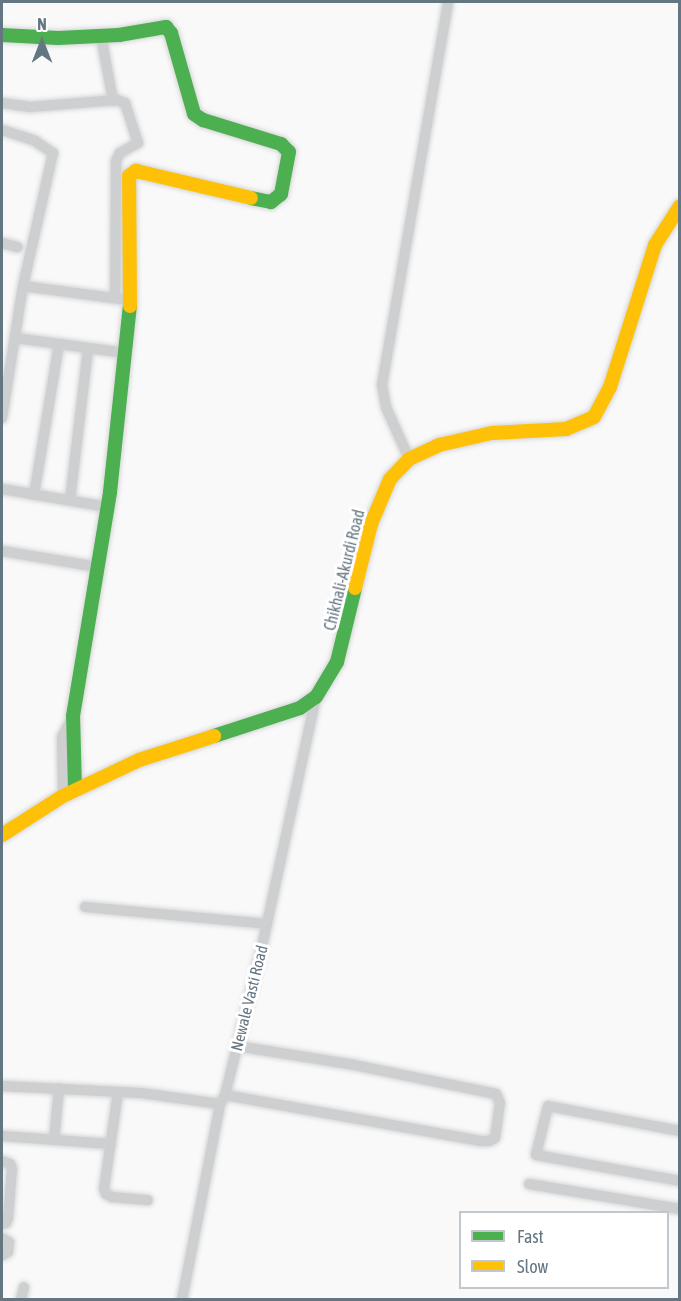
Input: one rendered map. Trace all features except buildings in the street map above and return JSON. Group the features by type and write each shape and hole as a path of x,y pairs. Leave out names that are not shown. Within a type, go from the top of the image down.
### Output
{"street":[{"path":"409,459 386,407 382,385 448,2"},
{"path":"2,35 58,38 100,36 166,27 171,33 194,114 203,120 281,144 289,152 281,194 271,202 136,171 129,176 130,300 126,353 107,507 73,716 69,793"},
{"path":"100,36 113,101"},
{"path":"2,103 29,107 122,100 125,103 138,143 120,153 116,161 115,298"},
{"path":"2,130 35,141 53,153 23,286 2,418"},
{"name":"Chikhali-Akurdi Road","path":"316,697 327,682 344,640 379,501 390,479 419,452 462,438 566,429 594,417 610,387 655,245 680,206"},
{"path":"2,243 17,247"},
{"path":"23,286 130,300"},
{"path":"15,338 126,353"},
{"path":"34,495 58,344"},
{"path":"70,501 88,348"},
{"path":"2,489 107,507"},
{"path":"2,551 98,567"},
{"path":"2,835 69,793 139,760 300,708 316,697"},
{"name":"Newale Vasti Road","path":"182,1299 223,1100 267,924 316,697"},
{"path":"85,907 267,924"},
{"path":"2,1086 223,1100 481,1141 489,1142 495,1138 500,1103 496,1094 355,1065 237,1046"},
{"path":"54,1140 59,1088"},
{"path":"118,1092 106,1194 148,1200"},
{"path":"680,1131 548,1106 536,1155 680,1181"},
{"path":"2,1136 111,1144"},
{"path":"2,1161 10,1164 12,1169 8,1218 6,1223 2,1224"},
{"path":"529,1184 680,1209"},
{"path":"2,1238 9,1242 8,1252 2,1255"},
{"path":"21,1299 24,1287"}],"traffic: fast":[{"path":"2,35 58,38 119,35 166,27 171,33 194,114 203,120 281,144 289,152 281,194 271,202 251,198"},
{"path":"75,790 73,716 110,492 130,306"},
{"path":"214,736 300,708 316,697 337,662 355,588"}],"traffic: slow":[{"path":"130,306 129,176 136,171 251,198"},
{"path":"355,588 371,524 390,479 409,459 439,445 492,433 566,429 594,417 610,387 655,245 680,206"},
{"path":"2,835 63,796 139,760 214,736"}]}
